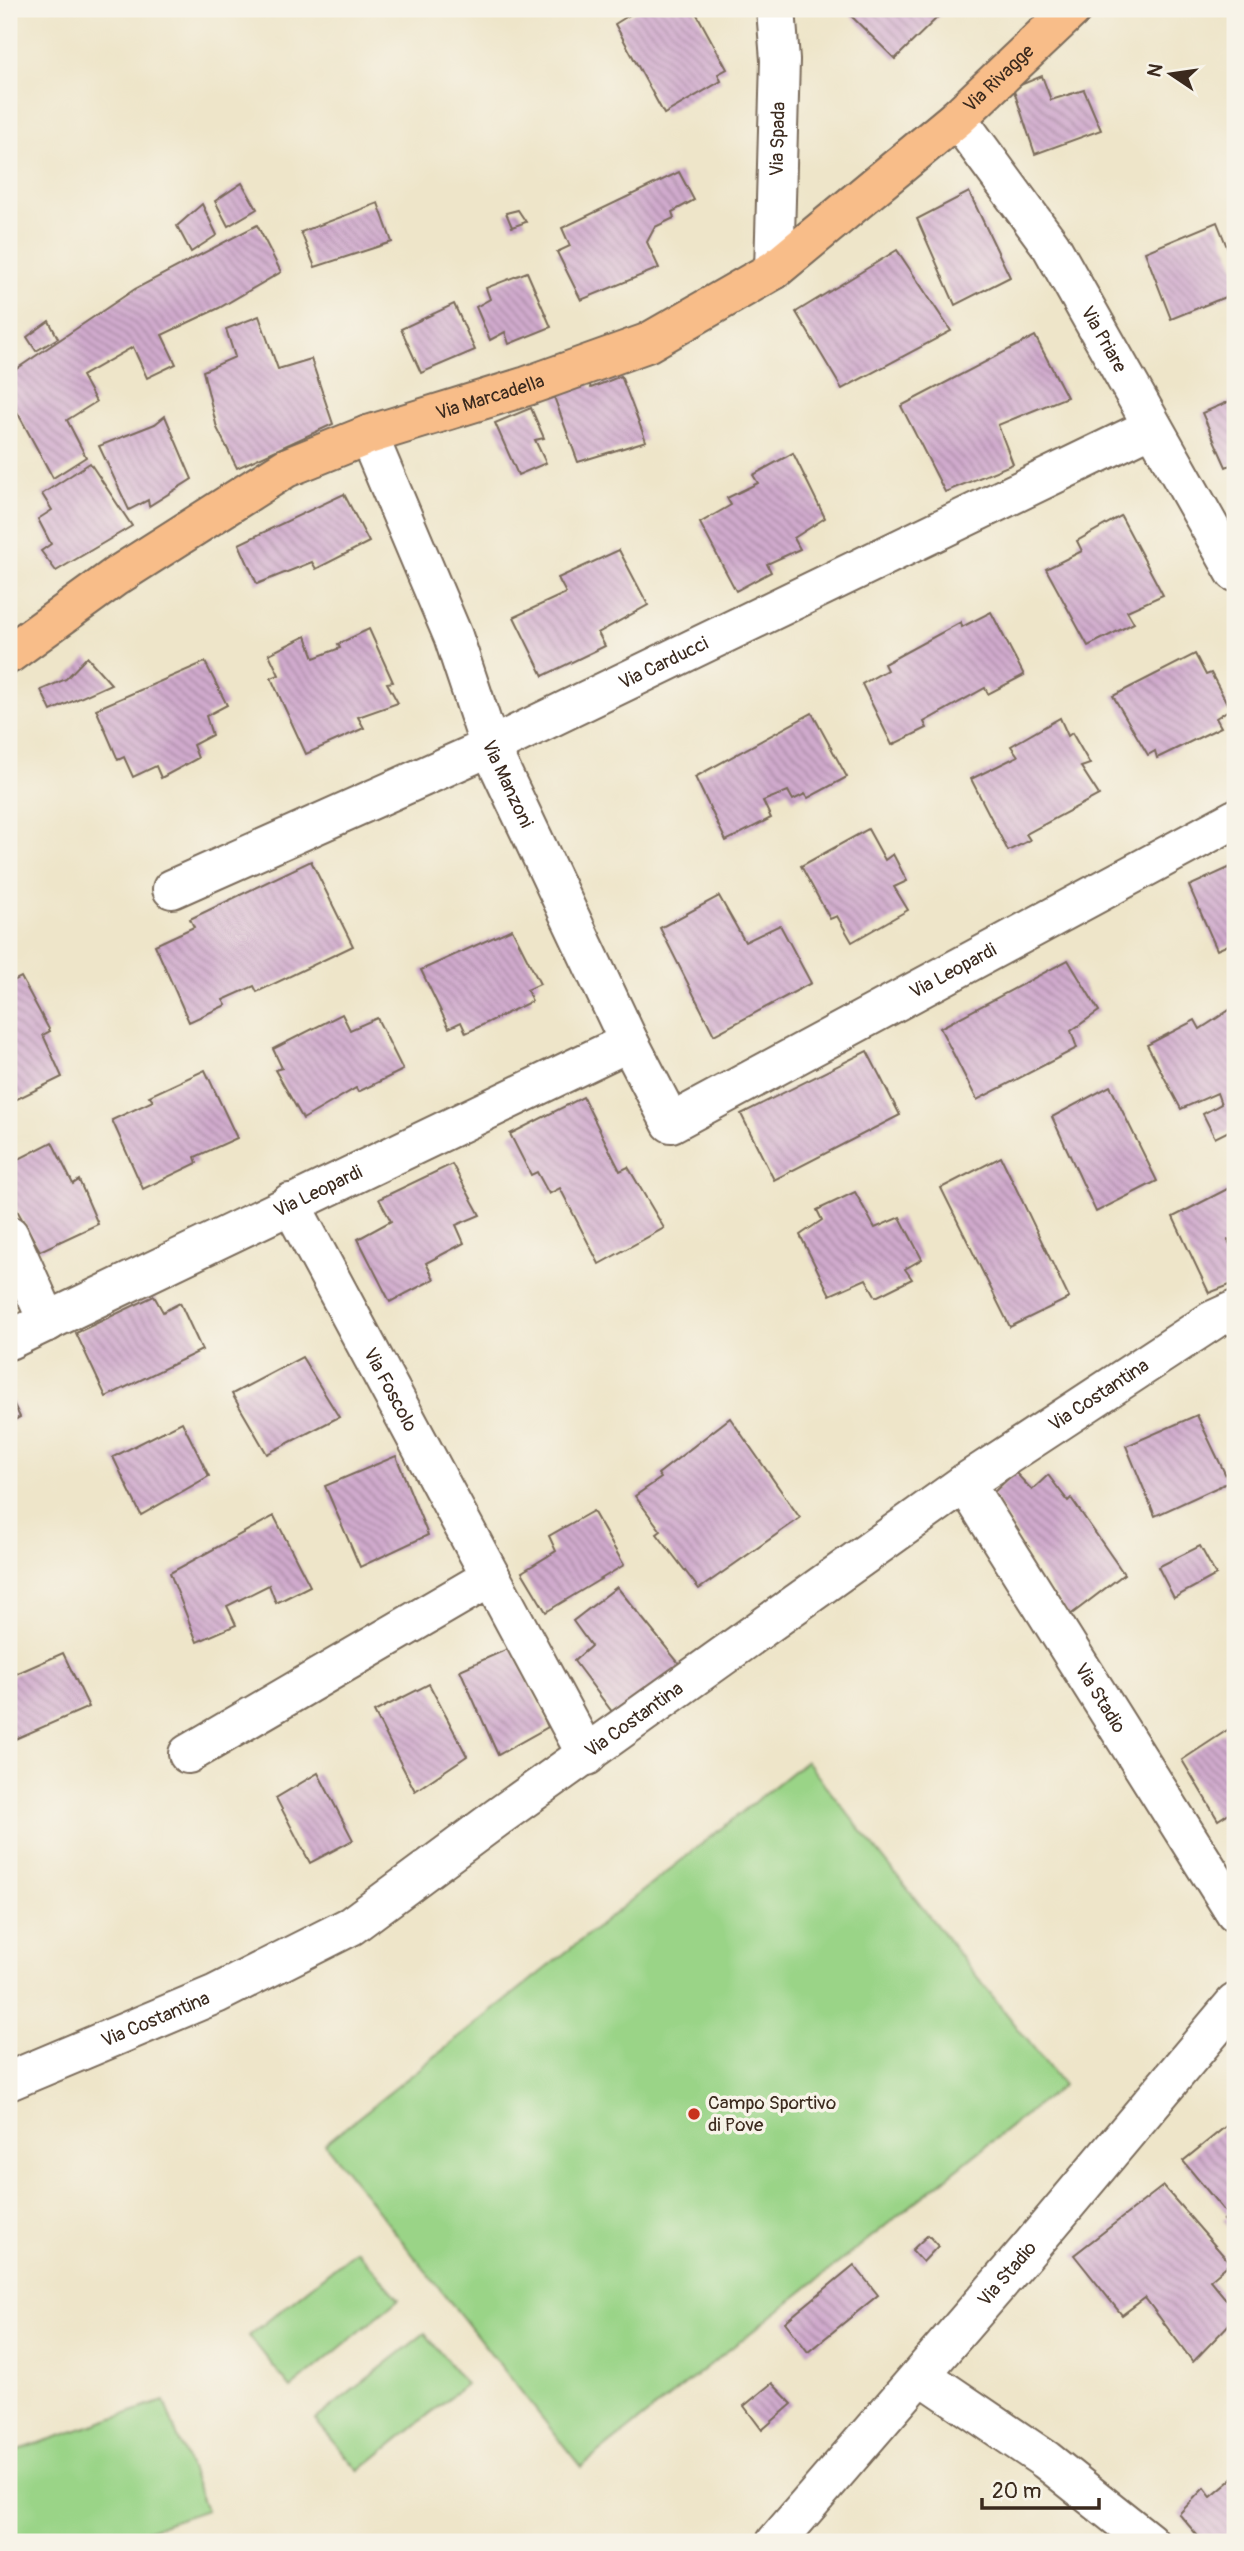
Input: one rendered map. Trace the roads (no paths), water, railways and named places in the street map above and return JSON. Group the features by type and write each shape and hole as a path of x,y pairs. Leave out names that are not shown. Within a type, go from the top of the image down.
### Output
{"main road":[{"name":"Via Rivagge","path":"957,118 1072,9"},
{"name":"Via Marcadella","path":"9,654 115,577 286,468 368,435 527,386 647,343 774,270 957,118"}],"street":[{"name":"Via Spada","path":"774,270 780,60 776,9"},
{"name":"Via Priare","path":"957,118 1051,246 1152,427 1224,523 1235,572"},
{"name":"Via Carducci","path":"172,889 490,747 1152,427"},
{"name":"Via Manzoni","path":"368,435 453,636 490,747 629,1042 671,1123"},
{"name":"Via Leopardi","path":"671,1123 1235,819"},
{"name":"Via Leopardi","path":"9,1340 629,1042"},
{"name":"Via Foscolo","path":"290,1203 587,1756"},
{"path":"9,1235 48,1322"},
{"name":"Via Costantina","path":"9,2081 216,1994 351,1926 498,1817 587,1756 965,1483 1213,1320 1235,1310"},
{"name":"Via Stadio","path":"965,1483 1235,1913"},
{"path":"188,1754 491,1577"},
{"name":"Via Stadio","path":"776,2542 921,2375 1235,2003"},
{"path":"921,2375 1046,2459 1149,2542"}],"place":[{"name":"Campo Sportivo di Pove","path":"694,2114"}]}
